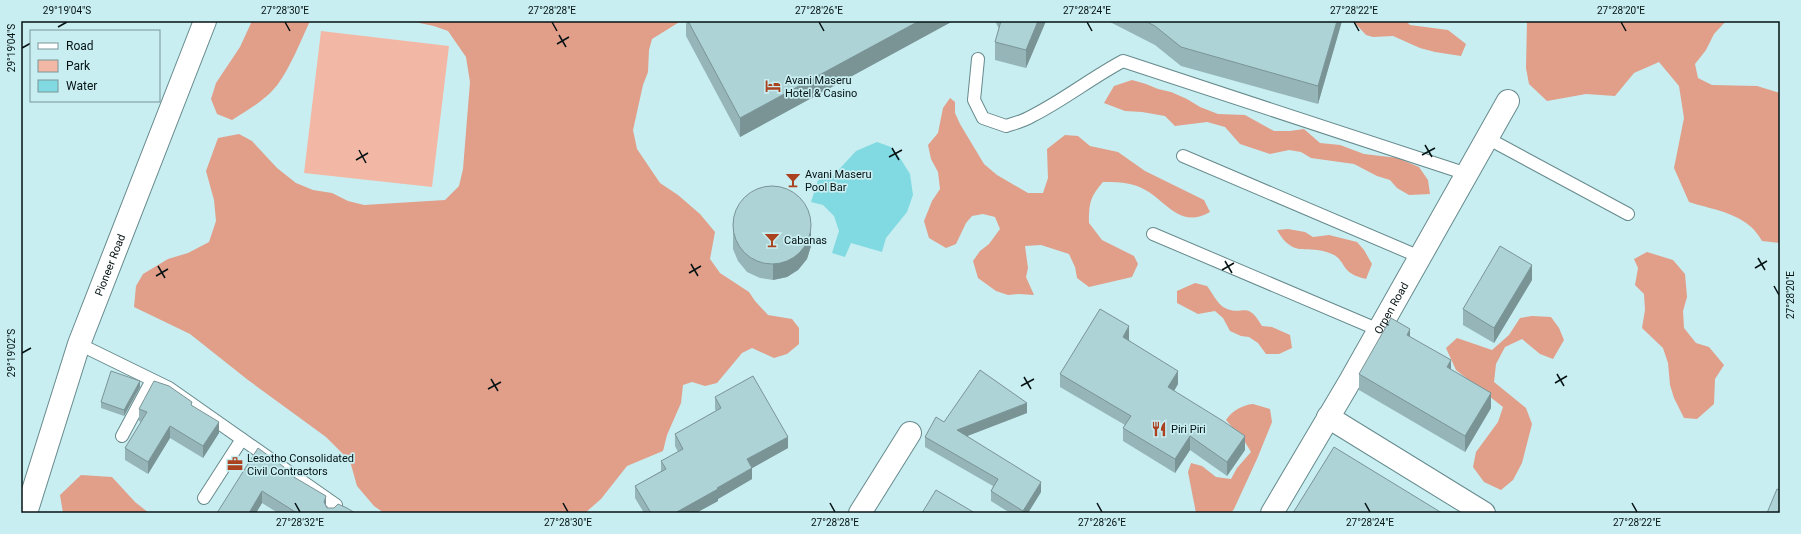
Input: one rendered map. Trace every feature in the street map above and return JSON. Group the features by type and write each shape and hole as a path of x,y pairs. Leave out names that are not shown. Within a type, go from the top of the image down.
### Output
{"street":[{"name":"Pioneer Road","path":"26,513 80,344 205,21"},
{"name":"Orpen Road","path":"1272,513 1379,330 1508,101"},
{"path":"1328,417 1484,513"},
{"path":"860,513 910,433"}],"lane":[{"path":"978,59 974,100 983,118 1006,126 1031,117 1064,98 1099,74 1123,61 1467,174"},
{"path":"1487,138 1628,214"},
{"path":"1183,156 1420,257"},
{"path":"1153,234 1379,330"},
{"path":"80,344 169,388 336,504 331,513"},
{"path":"122,436 152,380"},
{"path":"204,498 242,439"}],"green space":[{"path":"321,31 449,46 432,187 304,173"}],"shaded area":[{"path":"252,21 310,21 292,61 278,84 263,99 232,120 217,114 211,99 216,83 240,47"},
{"path":"410,21 681,21 652,39 649,50 648,72 643,85 633,130 637,149 660,183 678,195 700,214 715,232 710,259 720,273 749,292 768,315 792,319 799,328 799,344 787,354 774,358 752,348 742,353 717,383 705,386 692,382 683,385 681,403 667,435 663,451 627,466 601,499 585,513 384,513 374,506 357,486 350,461 326,437 248,380 190,334 134,307 136,286 143,274 168,259 188,253 209,242 216,221 214,200 206,171 218,138 239,134 252,141 277,168 296,183 313,190 332,193 348,201 364,205 445,200 459,186 463,169 470,82 466,57 448,31 434,26"},
{"path":"1353,21 1406,21 1410,25 1448,30 1466,44 1461,56 1435,52 1420,48 1393,36 1373,37 1366,35"},
{"path":"1527,21 1726,21 1714,34 1706,50 1695,64 1698,78 1712,85 1757,86 1780,93 1780,243 1762,241 1752,228 1736,217 1689,202 1674,168 1684,118 1679,86 1659,62 1634,73 1615,96 1586,94 1547,101 1529,84 1526,68"},
{"path":"1132,80 1171,92 1200,107 1218,114 1245,115 1274,131 1304,129 1320,143 1340,145 1364,154 1398,158 1419,167 1428,180 1430,194 1409,195 1397,188 1390,180 1377,176 1354,164 1311,158 1301,152 1289,150 1270,154 1240,144 1225,127 1207,122 1175,126 1165,116 1125,111 1104,103 1114,86"},
{"path":"950,98 955,102 955,113 960,124 984,164 997,175 1028,193 1043,193 1048,178 1047,149 1065,135 1078,136 1090,146 1118,152 1145,171 1204,200 1210,212 1199,217 1180,215 1156,197 1137,186 1125,183 1103,182 1095,192 1091,201 1089,223 1102,240 1134,256 1138,264 1132,277 1089,287 1077,278 1075,267 1069,254 1041,245 1025,246 1028,268 1026,277 1034,295 1008,295 996,291 978,278 973,261 980,251 989,244 1000,229 995,217 983,214 972,216 966,223 956,244 946,248 929,238 924,221 932,201 940,189 938,172 931,159 928,145 938,133 943,108"},
{"path":"1288,229 1305,232 1313,237 1329,235 1357,242 1364,250 1372,264 1366,279 1358,277 1347,270 1335,255 1323,251 1295,248 1289,245 1277,230"},
{"path":"1647,252 1673,260 1685,274 1687,297 1683,311 1684,328 1696,343 1709,347 1724,365 1715,379 1714,404 1697,419 1684,418 1674,398 1670,385 1668,363 1663,348 1642,328 1645,310 1644,294 1635,285 1638,268 1634,259"},
{"path":"1195,283 1207,286 1217,301 1225,308 1237,311 1248,311 1257,318 1262,326 1272,327 1290,335 1292,348 1279,354 1266,354 1258,343 1249,337 1241,336 1230,331 1223,318 1215,311 1198,314 1177,303 1177,291"},
{"path":"1532,316 1551,317 1559,328 1564,340 1553,359 1540,354 1522,339 1505,347 1496,364 1494,382 1526,408 1532,424 1522,463 1513,480 1501,490 1484,482 1473,467 1476,452 1498,422 1503,407 1456,370 1446,348 1457,338 1492,350 1509,335 1520,318"},
{"path":"1253,404 1270,409 1272,422 1234,509 1231,513 1196,513 1188,472 1191,463 1202,466 1216,477 1231,479 1237,468 1251,452 1245,442 1226,420 1238,409"},
{"path":"81,475 112,477 135,502 149,513 63,513 60,495"}],"water":[{"path":"877,142 891,147 910,174 913,195 907,212 886,238 882,252 851,243 845,257 832,253 839,231 834,216 823,205 811,202 818,180 833,176 856,151"}],"building":[{"name":"Avani Maseru Hotel & Casino","path":"688,21 919,21 740,118"},
{"path":"1001,21 1038,21 1026,50 995,42"},
{"path":"1145,21 1337,21 1318,86 1181,47 1155,26"},
{"name":"Cabanas","path":"772,186 787,189 800,197 808,210 811,225 808,240 800,253 787,261 772,264 757,261 744,253 736,240 733,225 736,210 744,197 757,189"},
{"path":"1500,246 1532,265 1494,328 1463,309"},
{"path":"1100,309 1129,326 1123,337 1178,371 1168,387 1245,436 1227,462 1190,436 1175,459 1123,428 1131,416 1060,374"},
{"path":"1391,318 1410,329 1407,335 1451,360 1447,367 1491,393 1465,436 1359,374"},
{"path":"980,370 1027,403 957,430 1041,482 1023,511 991,491 998,479 925,437 936,417 944,422"},
{"path":"111,371 140,381 124,410 101,402"},
{"path":"753,376 788,437 747,459 752,468 675,513 651,513 635,486 666,469 661,461 683,449 675,434 721,408 715,397"},
{"path":"154,381 169,386 192,402 191,405 219,422 203,446 170,426 148,462 125,448 147,412 139,409"},
{"path":"1334,447 1442,513 1293,513"},
{"path":"258,448 284,467 282,470 326,496 324,502 327,508 334,508 338,504 355,513 297,513 262,491 249,513 217,513"},
{"path":"1777,489 1780,490 1780,513 1767,513"},
{"path":"936,490 975,513 922,513"}],"place":[{"name":"Avani Maseru Hotel & Casino","path":"773,86"},
{"name":"Avani Maseru Pool Bar","path":"793,180"},
{"name":"Cabanas","path":"772,240"},
{"name":"Piri Piri","path":"1159,429"},
{"name":"Lesotho Consolidated Civil Contractors","path":"235,464"}]}
